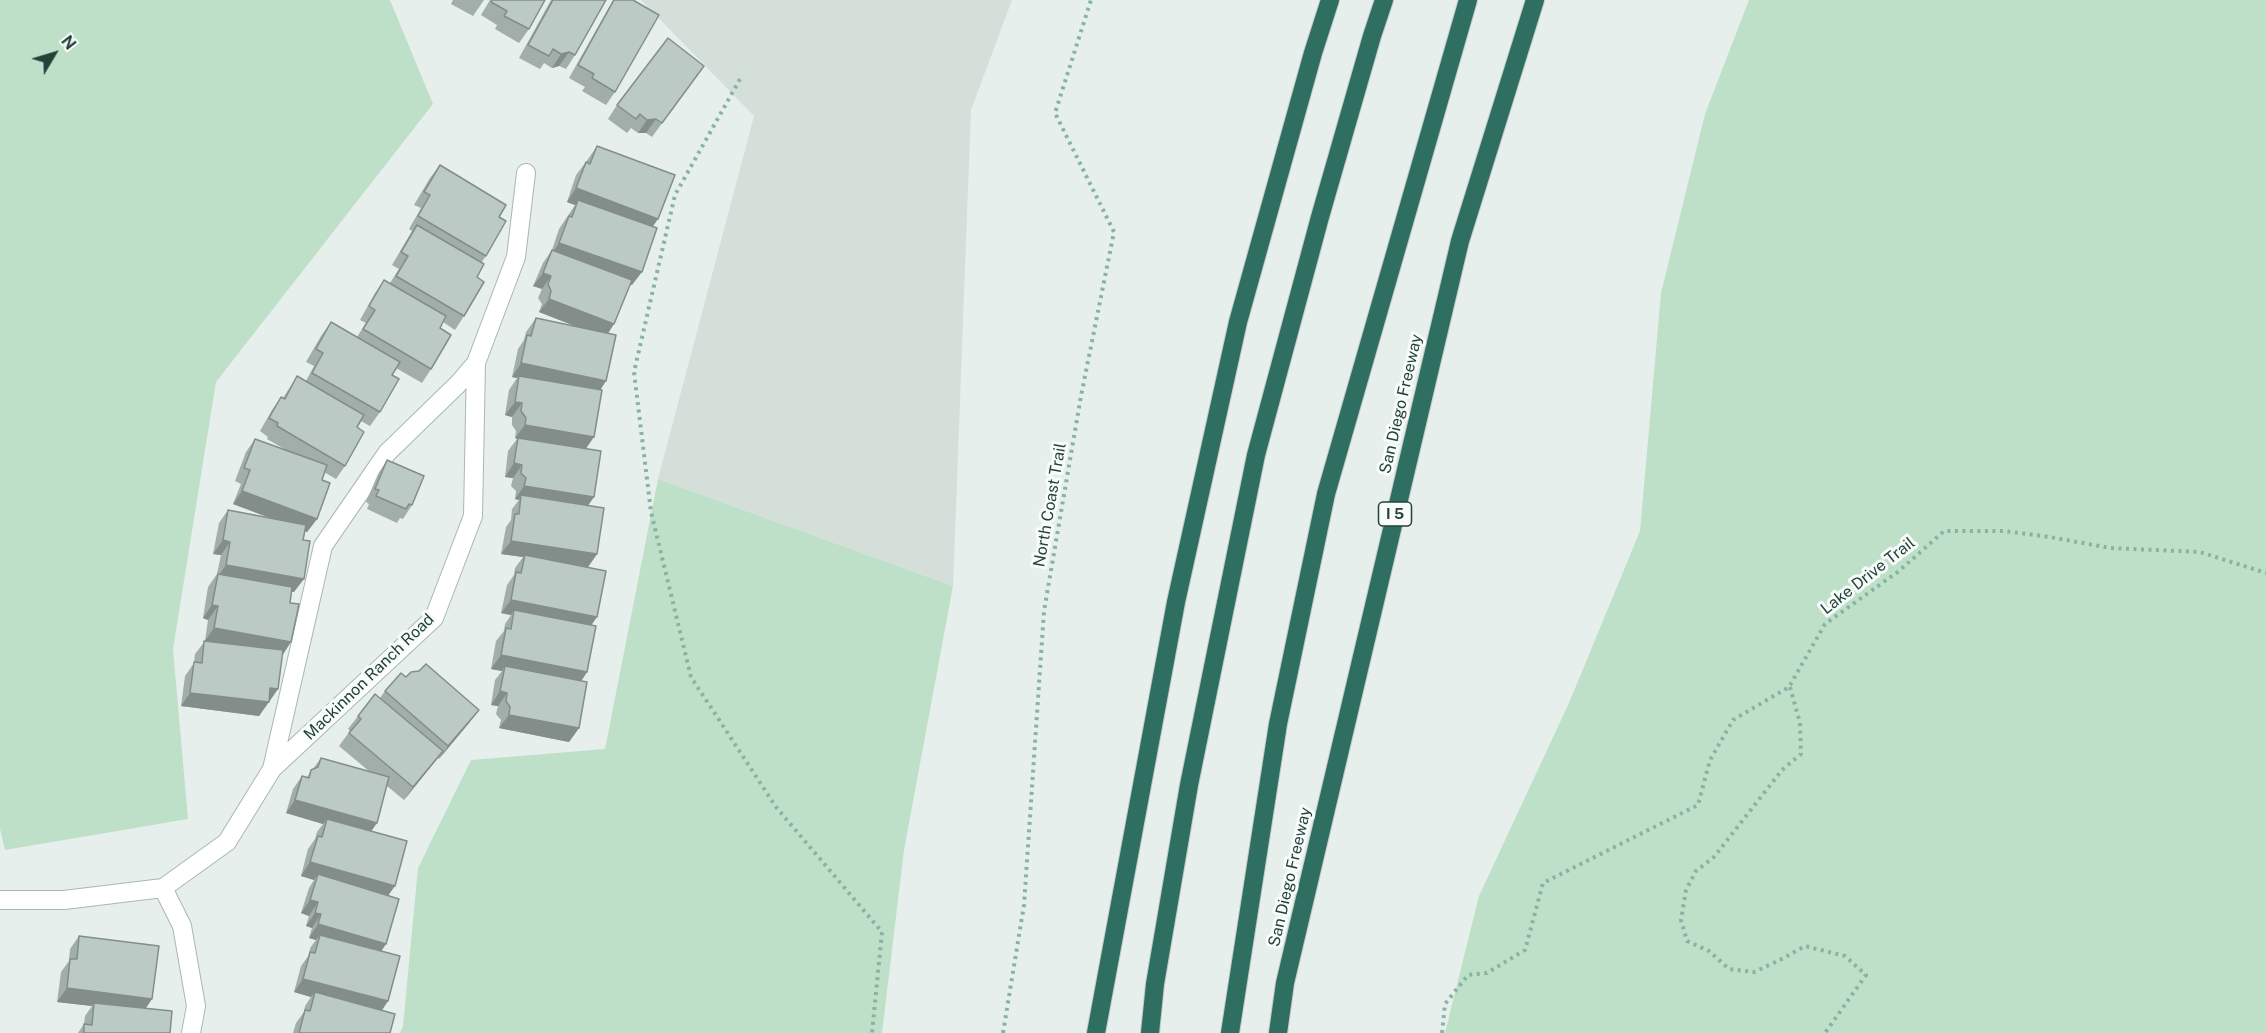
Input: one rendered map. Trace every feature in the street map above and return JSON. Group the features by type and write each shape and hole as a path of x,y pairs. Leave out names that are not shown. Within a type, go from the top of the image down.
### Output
{"highway":[{"path":"1096,1033 1176,602 1238,322 1330,0"},
{"path":"1150,1033 1155,984 1189,785 1256,455 1320,217 1384,0"},
{"path":"1230,1033 1278,724 1326,494 1468,0"},
{"name":"San Diego Freeway","path":"1278,1033 1285,983 1460,241 1535,0"}],"street":[{"name":"Mackinnon Ranch Road","path":"0,900 64,900 163,888 227,842 272,769 434,618 473,516 476,363 516,257 526,173"},
{"name":"Mackinnon Ranch Road","path":"272,769 323,546 387,453 458,384 476,363"},
{"path":"163,888 182,926 196,1006 191,1033"}],"path":[{"name":"North Coast Trail","path":"1003,1033 1024,905 1044,611 1081,396 1113,232 1055,113 1091,0"},
{"path":"740,79 675,195 633,372 651,512 691,677 776,807 882,932 872,1033"},
{"name":"Lake Drive Trail","path":"1790,687 1825,624 1899,571 1944,531 2004,531 2110,548 2200,552 2266,573"},
{"path":"1442,1033 1445,1004 1468,975 1487,973 1525,950 1543,883 1698,805 1710,760 1733,720 1790,687 1800,723 1801,754 1782,770 1713,857 1696,871 1686,890 1681,920 1687,941 1709,951 1730,969 1754,972 1805,946 1845,956 1866,975 1824,1033"}],"shaded area":[{"path":"641,0 1012,0 971,110 953,586 658,479 754,116"}],"green space":[{"path":"0,0 390,0 433,104 216,382 173,649 188,819 5,850 0,829"},
{"path":"1749,0 2266,0 2266,1033 1445,1033 1479,896 1569,703 1640,531 1661,293 1705,114"},
{"path":"658,479 953,586 904,850 882,1033 400,1033 403,1026 418,868 471,760 605,749"}],"building":[{"path":"492,0 545,0 529,29 504,16 507,11 491,2"},
{"path":"553,0 606,0 575,55 569,52 561,54 553,49 549,56 528,45"},
{"path":"614,0 633,0 659,15 615,92 592,78 594,74 578,65"},
{"path":"668,38 704,66 662,123 656,119 647,120 640,114 636,119 617,105"},
{"path":"597,146 675,175 658,219 576,188 586,162 590,164"},
{"path":"440,165 506,205 499,217 506,221 486,256 418,216 430,195 424,192"},
{"path":"578,200 657,228 642,272 559,243"},
{"path":"417,225 484,264 477,277 484,282 464,316 396,276 408,256 401,252"},
{"path":"552,250 632,280 614,324 549,299 551,291 548,284 551,276 543,273"},
{"path":"384,280 446,316 440,328 451,335 431,369 363,329 375,310 369,306"},
{"path":"536,318 616,335 606,381 521,363 527,335 531,336"},
{"path":"331,322 400,362 392,375 399,379 380,412 312,373 323,353 316,349"},
{"path":"297,376 364,415 357,427 364,432 345,466 277,426 278,423 269,418 281,397 285,399"},
{"path":"519,376 602,390 594,437 525,425 526,418 521,411 522,403 515,402"},
{"path":"518,438 601,451 594,497 524,486 526,478 521,473 522,465 514,463"},
{"path":"255,439 327,465 322,480 330,483 317,519 242,491 250,470 244,468"},
{"path":"387,460 424,476 412,505 409,504 406,509 376,496 379,490 375,489"},
{"path":"521,495 604,508 597,554 511,541 515,514 519,514"},
{"path":"228,510 306,525 303,540 310,541 304,579 226,565 230,542 223,540"},
{"path":"525,555 606,571 597,617 511,600 516,572 521,573"},
{"path":"218,574 292,587 290,603 299,604 291,642 214,628 218,606 212,605"},
{"path":"514,610 596,626 587,672 501,655 506,628 511,629"},
{"path":"204,641 283,650 278,689 270,688 269,702 190,693 194,662 202,663"},
{"path":"426,664 479,710 448,746 385,691 401,673 406,677 411,672 419,671"},
{"path":"505,666 587,682 579,728 509,715 507,693 500,691"},
{"path":"375,694 443,751 413,787 349,733 361,719 358,716"},
{"path":"321,758 389,777 377,823 295,800 302,776 309,778 311,770 318,767"},
{"path":"327,819 407,841 395,886 310,862 318,836 322,837"},
{"path":"318,874 399,899 386,944 318,924 321,914 315,913 318,902 310,900"},
{"path":"320,935 400,956 388,1001 303,979 310,952 315,953"},
{"path":"79,936 159,946 152,999 67,988 70,959 77,959"},
{"path":"315,992 395,1014 390,1033 299,1033 305,1010 310,1011"},
{"path":"94,1003 172,1011 170,1033 84,1033 84,1024 92,1025"}]}
